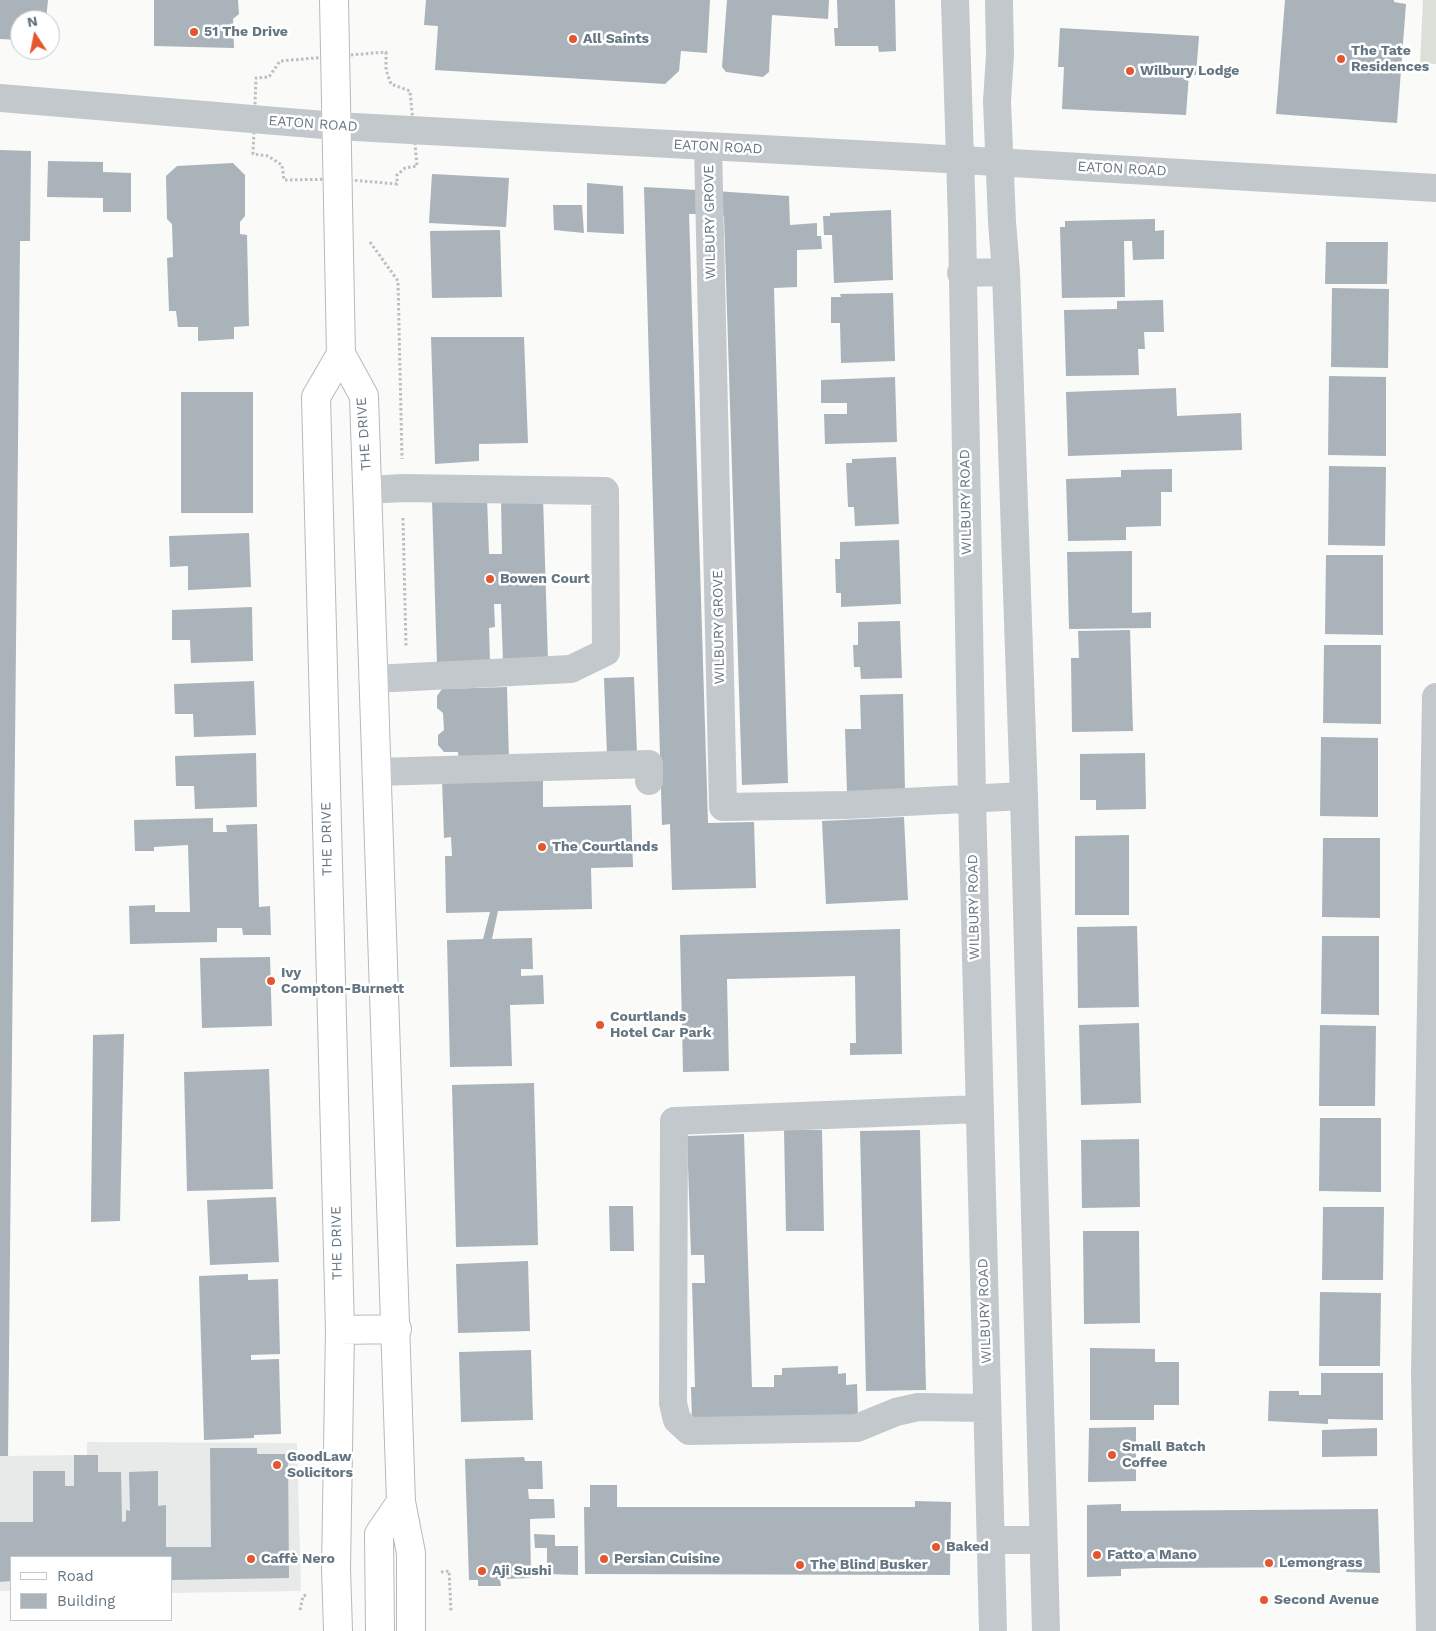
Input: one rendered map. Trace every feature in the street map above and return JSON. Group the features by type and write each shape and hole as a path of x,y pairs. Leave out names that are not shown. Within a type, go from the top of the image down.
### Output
{"main road":[{"name":"THE DRIVE","path":"334,0 341,354 364,396 401,1502 411,1554 411,1631"},
{"name":"THE DRIVE","path":"338,1631 336,1568 340,1330 316,397 341,354"},
{"path":"340,1330 396,1329"},
{"path":"380,1631 379,1534 401,1502"}],"street":[{"name":"WILBURY ROAD","path":"955,0 979,1109 993,1631"},
{"path":"999,0 1000,55 997,101 1006,272 1024,796 1042,1540 1046,1631"},
{"path":"957,54 1000,55"},
{"name":"EATON ROAD","path":"0,98 336,126 1436,188"},
{"name":"WILBURY GROVE","path":"708,146 723,807 1024,796"},
{"path":"961,272 1006,272"},
{"path":"367,490 403,488 605,491 606,652 571,669 373,679"},
{"path":"1430,1631 1425,1375 1436,697"},
{"path":"376,772 649,764 649,781"},
{"path":"979,1109 674,1121 673,1403 677,1420 689,1431 857,1428 896,1412 918,1408 987,1408"},
{"path":"991,1540 1042,1540"}],"path":[{"path":"440,1572 448,1571 451,1611"}],"shaded area":[{"path":"1423,0 1436,0 1436,64 1420,64"},
{"path":"87,1442 297,1443 301,1591 172,1593 172,1556 10,1556 10,1591 0,1591 0,1456 87,1455"}],"building":[{"path":"0,0 48,0 47,10 10,10 10,40 0,39"},
{"name":"51 The Drive","path":"154,0 238,0 239,14 233,19 234,48 154,46"},
{"name":"All Saints","path":"426,0 710,0 707,53 681,51 679,71 665,84 435,70 438,26 424,25"},
{"path":"727,0 829,0 828,19 772,15 769,72 763,77 726,72 722,67"},
{"path":"837,0 895,0 896,51 879,52 878,46 835,46 834,28 838,28"},
{"name":"The Tate Residences","path":"1285,0 1394,0 1394,2 1406,4 1397,123 1276,114"},
{"name":"Wilbury Lodge","path":"1060,28 1199,36 1196,75 1189,74 1186,115 1062,109 1064,67 1058,67"},
{"path":"0,150 31,151 30,241 20,241 8,1456 0,1456"},
{"path":"48,161 103,162 103,172 131,173 131,212 103,212 103,198 47,197"},
{"path":"233,163 245,175 245,216 240,222 240,234 247,235 249,326 234,327 234,339 198,341 198,327 178,327 176,311 169,311 167,258 173,257 172,224 167,219 166,176 177,166"},
{"path":"432,174 509,178 506,227 429,223"},
{"path":"587,183 623,186 624,234 587,232"},
{"path":"644,187 698,190 699,214 689,214 708,823 754,822 756,888 672,890 670,824 662,825"},
{"path":"715,191 789,196 790,225 817,223 817,236 821,236 822,249 797,250 797,287 774,288 788,783 742,785 724,216 716,216"},
{"path":"553,205 582,205 584,233 554,230"},
{"path":"891,210 893,280 834,283 832,235 824,235 823,216 830,216 830,213"},
{"path":"1155,219 1155,231 1164,230 1164,259 1133,260 1132,241 1124,241 1125,297 1062,298 1060,227 1065,227 1065,221"},
{"path":"500,230 502,297 432,298 430,231"},
{"path":"1326,242 1388,242 1387,284 1325,284"},
{"path":"1332,288 1389,289 1388,368 1331,367"},
{"path":"893,293 895,361 841,363 840,323 831,323 831,297 841,297 840,294"},
{"path":"1163,300 1164,332 1144,332 1145,349 1138,349 1139,375 1066,376 1064,310 1117,309 1117,301"},
{"path":"431,337 524,337 528,443 479,444 479,461 435,464"},
{"path":"1329,376 1386,377 1386,456 1328,455"},
{"path":"895,377 897,442 825,444 824,414 847,414 847,403 821,403 821,380"},
{"path":"1176,388 1177,416 1241,413 1242,450 1068,456 1066,392"},
{"path":"181,392 253,392 253,513 181,513"},
{"path":"896,457 899,524 855,526 854,507 848,507 846,463 852,463 852,459"},
{"path":"1329,466 1386,467 1385,546 1328,545"},
{"path":"1172,469 1172,492 1161,492 1161,526 1126,527 1126,540 1068,541 1066,479 1121,477 1121,470"},
{"name":"Bowen Court","path":"543,496 548,661 503,662 501,604 494,604 495,627 489,628 490,663 437,665 432,499 487,497 489,554 502,554 501,498"},
{"path":"249,533 251,587 188,590 188,566 170,567 169,536"},
{"path":"899,540 901,604 841,607 841,593 836,593 835,559 840,559 840,542"},
{"path":"1132,551 1132,613 1151,612 1151,628 1069,629 1067,552"},
{"path":"1326,555 1383,555 1383,635 1325,634"},
{"path":"252,607 253,661 191,663 190,640 172,640 172,610"},
{"path":"900,621 902,678 861,679 860,667 854,667 853,645 858,645 858,622"},
{"path":"1130,630 1133,731 1072,732 1071,658 1079,658 1078,631"},
{"path":"1324,645 1381,645 1381,724 1323,723"},
{"path":"634,677 637,754 607,755 604,678"},
{"path":"254,681 256,735 194,737 193,714 175,714 174,684"},
{"path":"507,687 509,761 459,762 458,752 444,752 438,745 438,735 444,730 443,713 437,708 437,696 442,689"},
{"path":"903,694 905,792 847,793 845,729 861,729 860,695"},
{"path":"1321,737 1378,738 1378,817 1320,816"},
{"path":"256,753 257,807 195,809 194,786 176,786 175,756"},
{"path":"1145,753 1146,809 1096,810 1096,800 1080,800 1080,754"},
{"name":"The Courtlands","path":"543,775 543,807 631,805 633,867 591,868 592,909 498,911 492,939 532,938 533,969 521,969 521,976 543,975 544,1004 510,1005 512,1066 450,1067 447,940 483,939 490,912 446,913 445,856 452,856 451,837 444,838 442,780"},
{"path":"904,817 908,900 826,904 822,821"},
{"path":"213,818 213,832 227,832 226,825 257,824 259,907 270,906 271,935 243,935 242,928 217,928 217,942 130,944 129,906 155,905 155,912 190,912 188,845 154,847 154,851 135,851 134,820"},
{"path":"1129,835 1129,915 1075,915 1075,836"},
{"path":"1323,838 1380,838 1380,918 1322,917"},
{"path":"1137,926 1139,1007 1078,1008 1077,927"},
{"path":"900,929 902,1054 850,1055 850,1043 856,1043 855,976 727,979 729,1071 683,1072 680,935"},
{"path":"1322,936 1379,936 1379,1015 1321,1014"},
{"path":"270,957 272,1026 202,1028 200,958"},
{"path":"1139,1023 1141,1103 1081,1105 1079,1025"},
{"path":"1320,1025 1376,1026 1375,1106 1319,1106"},
{"path":"124,1034 120,1221 91,1222 93,1035"},
{"path":"269,1069 273,1189 187,1191 184,1072"},
{"path":"534,1083 538,1245 456,1247 452,1085"},
{"path":"1320,1118 1381,1118 1381,1192 1319,1191"},
{"path":"784,1130 822,1130 824,1231 786,1231"},
{"path":"920,1130 926,1390 866,1391 860,1131"},
{"path":"744,1134 752,1387 774,1387 774,1375 782,1375 782,1368 838,1366 838,1374 846,1373 846,1385 857,1384 858,1417 692,1422 691,1387 695,1387 692,1283 705,1283 704,1255 691,1255 687,1136"},
{"path":"1139,1139 1140,1207 1082,1208 1081,1140"},
{"path":"276,1197 279,1262 210,1265 207,1200"},
{"path":"609,1206 633,1206 634,1251 610,1251"},
{"path":"1323,1207 1384,1207 1383,1280 1322,1280"},
{"path":"1083,1231 1139,1231 1140,1323 1084,1324"},
{"path":"528,1261 530,1331 458,1333 456,1264"},
{"path":"248,1274 248,1280 278,1279 280,1354 251,1355 251,1360 279,1359 281,1434 254,1435 254,1438 204,1440 199,1276"},
{"path":"1320,1292 1381,1293 1380,1366 1319,1366"},
{"path":"1090,1348 1155,1349 1155,1362 1179,1362 1179,1405 1154,1405 1154,1420 1090,1420"},
{"path":"531,1350 533,1420 461,1422 459,1352"},
{"path":"1321,1373 1383,1373 1383,1420 1328,1419 1328,1424 1268,1421 1269,1391 1299,1391 1299,1395 1321,1395"},
{"name":"Small Batch Coffee","path":"1136,1427 1136,1481 1088,1482 1089,1428"},
{"path":"1377,1428 1377,1456 1322,1457 1322,1430"},
{"path":"210,1448 257,1448 257,1454 288,1454 289,1578 172,1580 172,1556 10,1556 10,1581 0,1582 0,1522 33,1522 33,1471 65,1471 65,1486 74,1486 74,1455 98,1455 98,1472 121,1472 122,1522 126,1521 126,1510 130,1511 129,1472 158,1471 158,1506 166,1505 166,1547 211,1547"},
{"path":"524,1457 525,1461 542,1461 543,1489 528,1489 529,1499 554,1499 555,1518 530,1519 531,1578 500,1579 501,1586 478,1586 478,1580 469,1580 465,1459"},
{"path":"590,1485 617,1485 617,1507 915,1507 915,1501 951,1502 950,1575 585,1574 584,1507 590,1507"},
{"path":"1121,1504 1121,1511 1378,1509 1380,1573 1346,1572 1347,1567 1154,1568 1121,1569 1121,1576 1087,1577 1087,1505"},
{"path":"534,1534 555,1535 555,1546 578,1546 578,1575 547,1574 547,1548 535,1548"}],"place":[{"name":"51 The Drive","path":"194,32"},
{"name":"All Saints","path":"573,39"},
{"name":"The Tate Residences","path":"1341,59"},
{"name":"Wilbury Lodge","path":"1130,71"},
{"name":"Bowen Court","path":"490,579"},
{"name":"The Courtlands","path":"542,847"},
{"name":"Ivy Compton-Burnett","path":"271,981"},
{"name":"Courtlands Hotel Car Park","path":"600,1025"},
{"name":"Small Batch Coffee","path":"1112,1455"},
{"name":"GoodLaw Solicitors","path":"277,1465"},
{"name":"Baked","path":"936,1547"},
{"name":"Fatto a Mano","path":"1097,1555"},
{"name":"Caffè Nero","path":"251,1559"},
{"name":"Persian Cuisine","path":"604,1559"},
{"name":"Lemongrass","path":"1269,1563"},
{"name":"The Blind Busker","path":"800,1565"},
{"name":"Aji Sushi","path":"482,1571"},
{"name":"Second Avenue","path":"1264,1600"}]}
